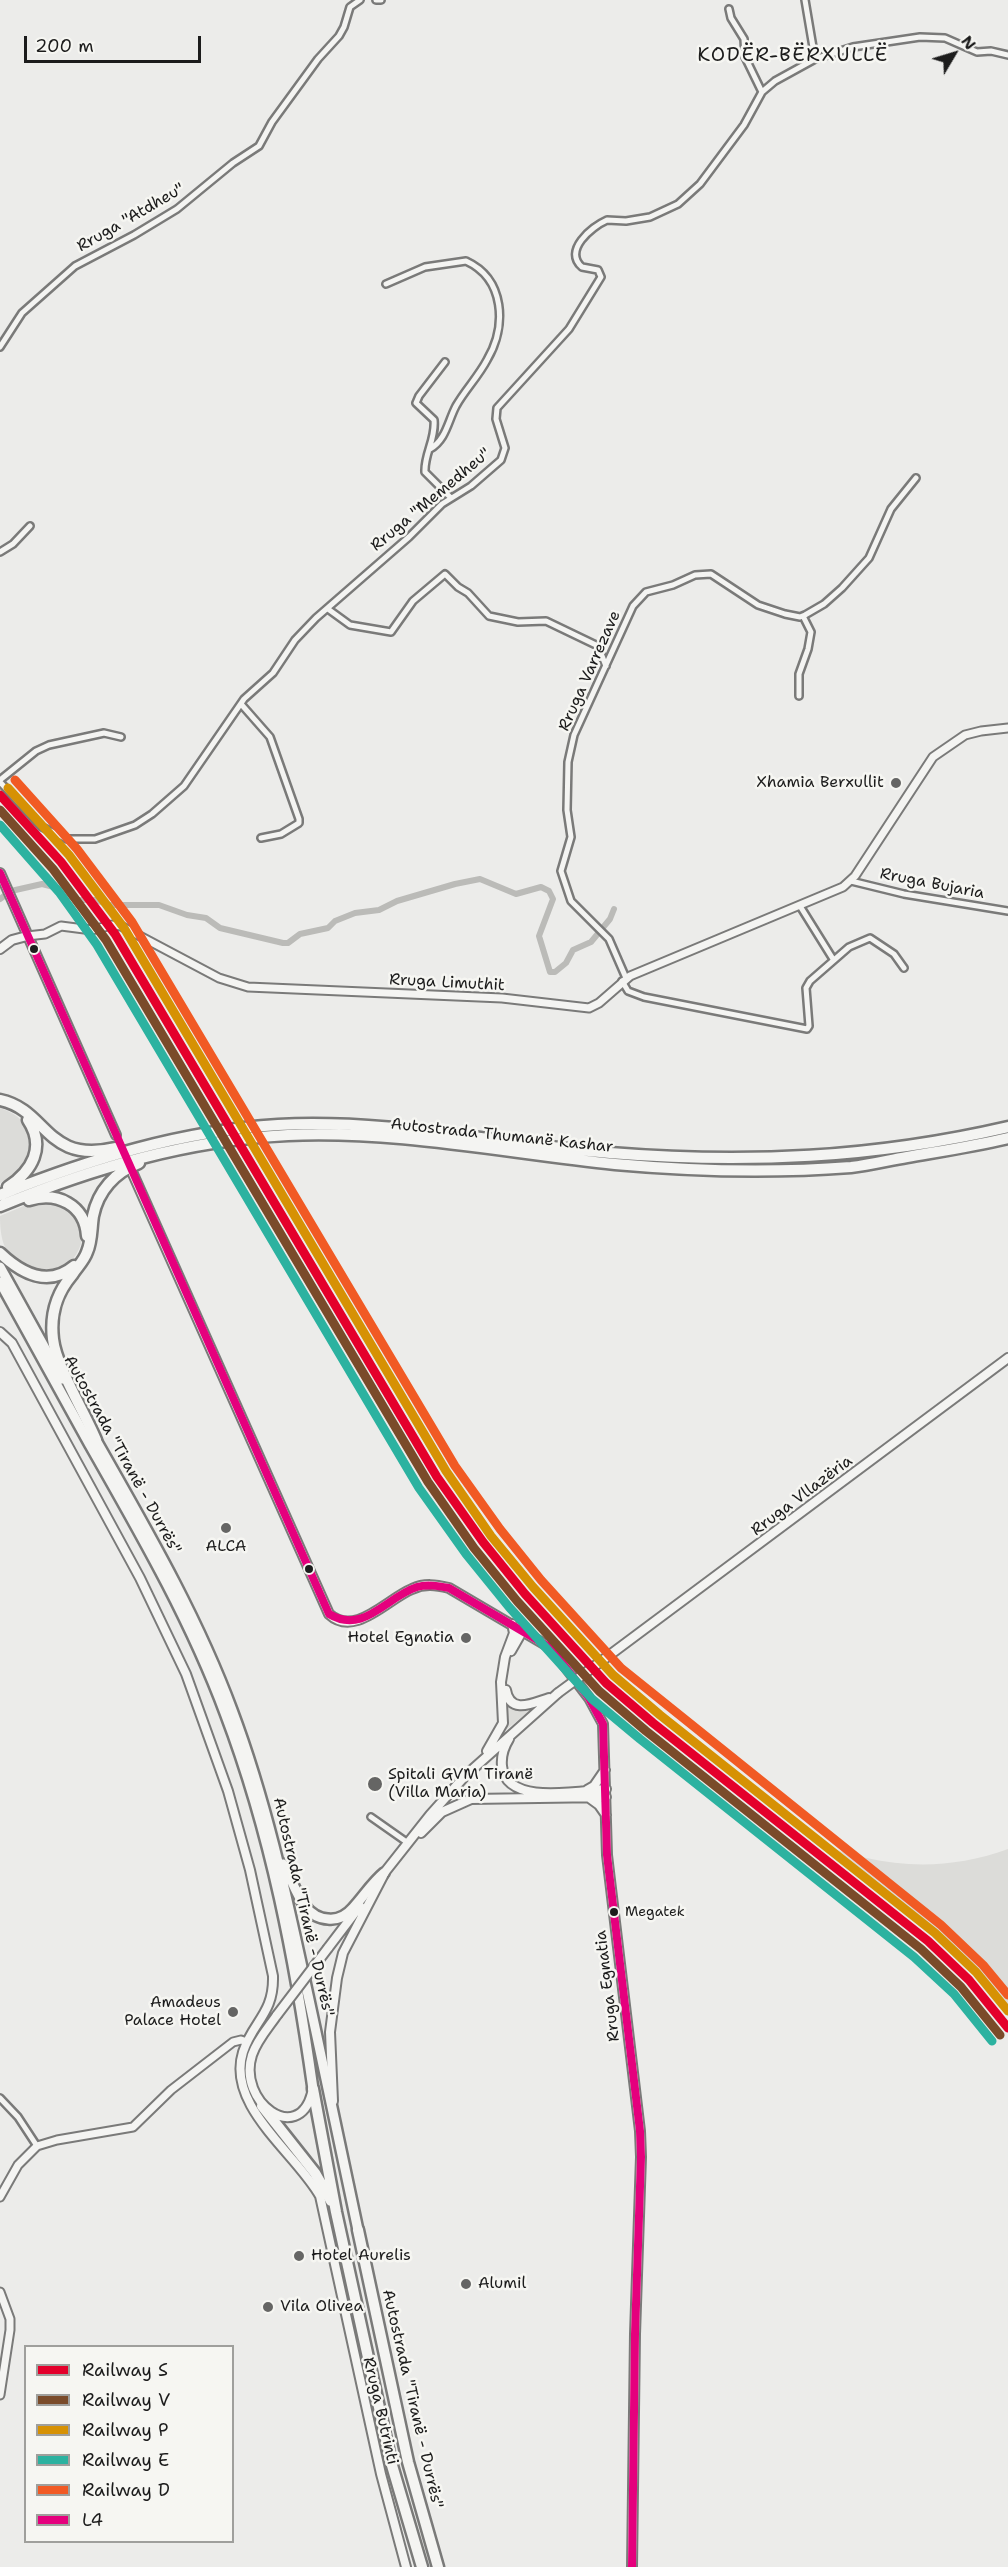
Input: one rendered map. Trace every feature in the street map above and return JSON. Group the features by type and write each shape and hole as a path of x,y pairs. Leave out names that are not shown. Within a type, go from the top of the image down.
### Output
{"highway":[{"path":"0,1101 18,1106 47,1134 61,1143 84,1150 109,1150 163,1136 250,1133"},
{"path":"0,1101 14,1108 27,1119 34,1133 36,1148 30,1168 1,1201"},
{"name":"Autostrada Thumanë Kashar","path":"1,1201 134,1158 231,1135 299,1125 344,1125 413,1130 609,1153 729,1160 799,1158 856,1153 946,1140 1008,1127"},
{"name":"Autostrada Thumanë Kashar","path":"250,1133 371,1136 667,1168 800,1169 854,1166 1008,1138"},
{"path":"96,1440 57,1358 52,1330 53,1311 58,1296 89,1248 97,1201 111,1180 131,1166 231,1135"},
{"path":"0,1253 25,1272 39,1277 50,1277 65,1273 73,1267 83,1255 87,1241 82,1216 63,1200 44,1197 1,1201"},
{"name":"Autostrada \"Tiranë - Durrës\"","path":"0,1267 168,1568 206,1648 243,1740 267,1813 278,1857 408,2462 438,2567"},
{"name":"Autostrada \"Tiranë - Durrës\"","path":"0,1282 167,1582 224,1711 257,1807 299,1991 313,2089 336,2212 391,2462 422,2567"},
{"path":"278,1857 304,1905 313,1914 322,1918 335,1919 347,1913 374,1881 384,1873"},
{"path":"262,2106 315,2173 323,2194 336,2212"}],"main road":[{"path":"1,875 116,1135"},
{"path":"0,949 12,940 27,936"},
{"name":"Rruga Egnatia","path":"133,1174 328,1614 336,1621 353,1622 411,1589 434,1584 460,1593 543,1642 560,1658 597,1711 605,1736 610,1893 640,2131 632,2567"},
{"path":"0,1332 12,1343 140,1578 182,1665 210,1738 228,1791 250,1870 273,1976 273,1994 268,2009 247,2042 240,2068 245,2097 256,2114 323,2194"},
{"name":"Rruga Vllazëria","path":"481,1761 556,1695 1008,1358"},
{"path":"512,1624 513,1645 508,1663 506,1691 509,1699 523,1706 556,1695"},
{"path":"313,2089 307,2105 291,2116 278,2116 262,2106 254,2092 250,2064 259,2040 430,1815 481,1761 503,1723 501,1682 513,1645 522,1630"},
{"path":"513,1645 543,1642"},
{"path":"517,1728 507,1742 501,1761 502,1772 512,1786 527,1792 606,1793"},
{"path":"408,1843 442,1812 471,1799 586,1793 594,1786 605,1769"},
{"path":"586,1793 606,1815"},
{"path":"333,2109 330,2032 337,1978 343,1953 384,1873"},
{"name":"Rruga Butrinti","path":"323,2194 334,2259 381,2474 406,2567"}],"street":[{"name":"Rruga \"Atdheu\"","path":"0,347 22,313 75,266 177,209 233,163 259,146 272,122 318,59 339,36 350,7 360,0"},
{"path":"376,0 381,0"},
{"path":"804,0 815,59"},
{"path":"729,9 731,18 744,39 746,57 762,92"},
{"name":"Rruga \"Memedheu\"","path":"0,781 42,827 57,836 85,840 125,830 144,820 184,786 241,704 273,673 295,640 451,498 501,460 505,448 496,419 497,408 569,329 601,277 598,270 579,265 575,250 578,244 602,222 650,217 678,204 691,194 744,125 762,92 775,81 815,59 854,47 920,37 945,38 977,52 991,51 1008,55"},
{"path":"386,284 425,267 466,261 486,275 497,294 501,316 488,360 457,405 444,435 430,448"},
{"path":"445,362 418,396 416,403 434,420 430,448 424,465 425,472 451,498"},
{"path":"799,696 799,674 808,650 811,632 803,616 824,604 869,558 891,509 916,478"},
{"path":"0,552 14,544 30,526"},
{"path":"328,609 350,625 391,632 413,601 445,573 489,616 518,622 537,620 552,622 598,646 606,666"},
{"name":"Rruga Varrezave","path":"624,979 609,939 571,901 561,872 572,837 567,810 570,753 574,735 638,599 646,592 696,575 711,574 758,605 785,614 803,616"},
{"path":"241,704 270,737 299,819 299,823 290,830 261,838"},
{"path":"851,881 933,757 965,735 1008,728"},
{"path":"0,781 36,751 49,745 104,733 121,737"},
{"name":"Rruga Limuthit","path":"27,936 45,934 61,927 84,930 121,926 219,978 248,987 502,998 585,1009 599,1003 624,979 835,892 851,881"},
{"name":"Rruga Bujaria","path":"851,881 904,894 1008,911"},
{"path":"800,906 833,959"},
{"path":"624,979 628,991 644,997 807,1029 809,1026 806,988 810,981 833,959 849,947 870,938 897,957 904,968"},
{"path":"371,1817 408,1843"},
{"path":"0,2198 18,2165 37,2146 57,2140 133,2127 171,2090 232,2042 241,2040 247,2042"},
{"path":"0,2098 18,2117 37,2146"},
{"path":"0,2292 10,2319 10,2330 0,2395"}],"shaded area":[{"path":"0,1108 24,1123 30,1133 31,1144 29,1155 23,1166 0,1183"},
{"path":"46,1201 64,1205 74,1212 83,1233 81,1244 69,1263 59,1270 47,1273 25,1266 7,1252 2,1238 0,1216 26,1205"},
{"path":"507,1705 520,1709 533,1708 501,1734"},
{"path":"810,1840 859,1856 908,1864 957,1862 1008,1849 1008,2013 964,1963 915,1919"}],"waterway":[{"path":"0,899 11,891 42,884 62,889 69,896 78,900 95,900 110,905 159,905 187,915 206,918 220,928 288,943 300,934 328,928 335,921 355,913 379,910 397,901 455,884 480,879 516,894 541,887 549,891 553,899 539,936 550,972 555,972 566,963 573,950 591,942 610,919 614,909"}],"tunnel":[{"path":"116,1135 125,1156"}],"rail line":[{"name":"D","path":"15,780 77,849 132,922 455,1466 500,1529 541,1580 621,1668 941,1925 983,1965 1008,1995"},
{"name":"P","path":"8,788 69,855 124,928 446,1471 491,1536 533,1587 613,1675 660,1715 935,1933 976,1972 1008,2011"},
{"name":"S","path":"0,795 61,862 115,934 437,1477 483,1542 525,1594 606,1683 653,1723 928,1941 969,1980 1008,2028"},
{"name":"V","path":"0,810 53,869 106,940 428,1482 474,1548 517,1601 599,1691 646,1731 921,1949 961,1987 1000,2035"},
{"name":"E","path":"0,825 59,892 97,945 419,1488 466,1554 509,1607 592,1699 914,1957 954,1994 992,2041"}],"transit line":[{"name":"L4","path":"0,873 329,1614 353,1620 374,1612 417,1587 429,1585 449,1588 551,1648 589,1698 603,1724 607,1855 640,2131 641,2157 635,2334 632,2567"}],"place":[{"name":"Xhamia Berxullit","path":"896,783"},
{"name":"ALCA","path":"226,1528"},
{"name":"Hotel Egnatia","path":"466,1638"},
{"name":"Spitali GVM Tiranë (Villa Maria)","path":"375,1784"},
{"name":"Megatek","path":"614,1912"},
{"name":"Amadeus Palace Hotel","path":"233,2012"},
{"name":"Hotel Aurelis","path":"299,2256"},
{"name":"Alumil","path":"466,2284"},
{"name":"Vila Olivea","path":"268,2307"}],"district":[{"name":"KODËR-BËRXULLË","path":"793,56"}]}
